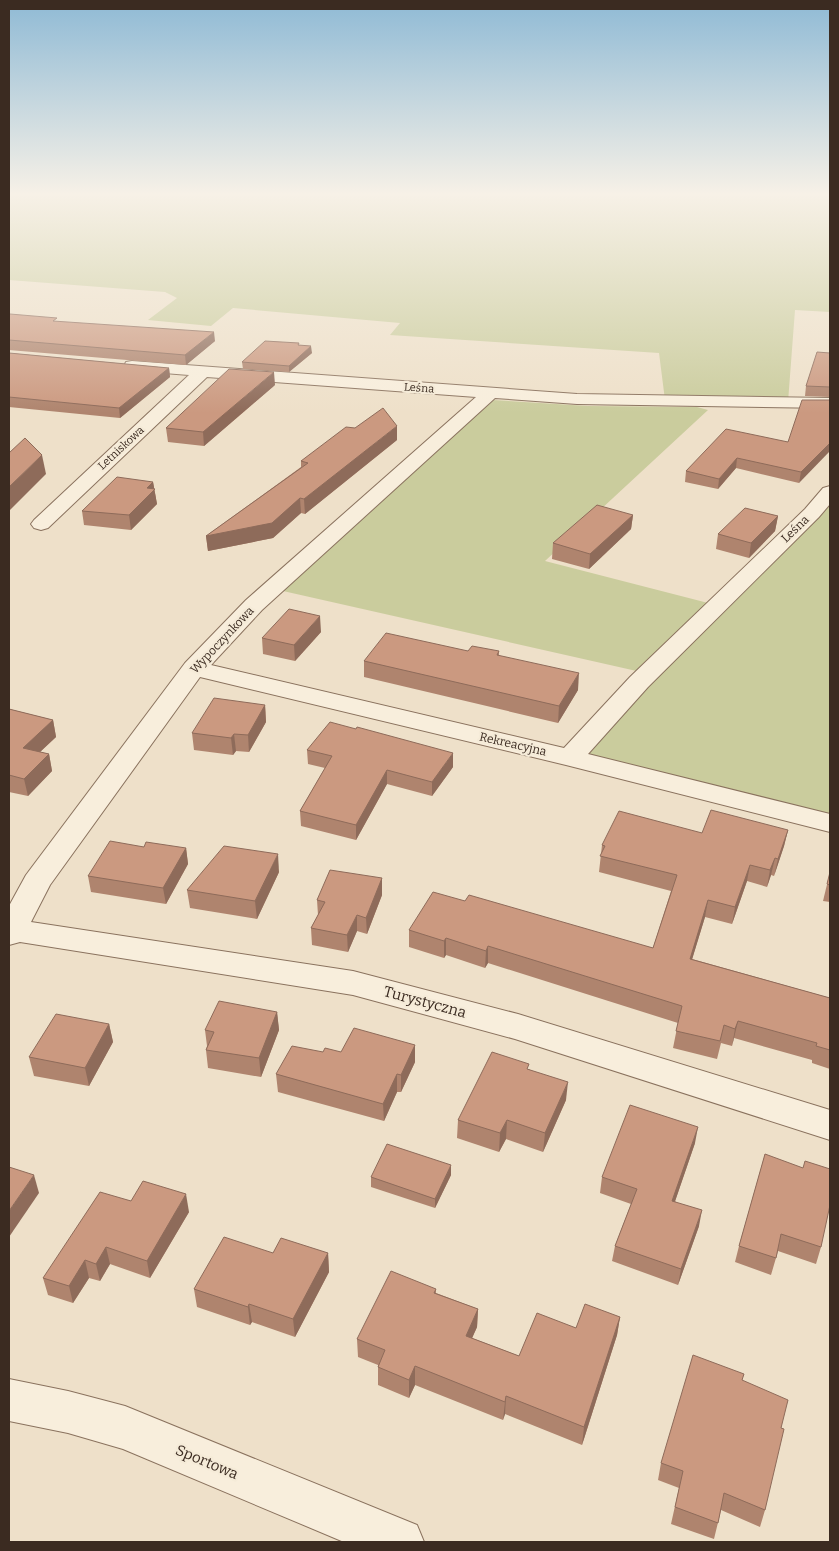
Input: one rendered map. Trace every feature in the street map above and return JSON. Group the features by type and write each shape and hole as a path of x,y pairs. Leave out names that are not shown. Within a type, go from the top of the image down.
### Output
{"street":[{"name":"Leśna","path":"117,365 202,373 577,399 830,403"},
{"name":"Letniskowa","path":"41,524 202,373"},
{"name":"Wypoczynkowa","path":"10,931 37,882 194,668 254,605 490,393"},
{"name":"Leśna","path":"570,758 639,682 812,513 830,492"},
{"name":"Rekreacyjna","path":"194,668 570,758 830,823"},
{"name":"Turystyczna","path":"10,931 353,983 518,1027 830,1125"},
{"name":"Sportowa","path":"9,1400 68,1412 125,1428 400,1542"}],"green space":[{"path":"9,267 830,267 830,312 795,310 788,402 665,400 659,353 390,335 400,323 233,308 211,326 148,320 177,298 165,292 9,280"},
{"path":"493,400 588,406 697,407 708,410 545,561 712,604 641,672 283,591"},
{"path":"830,489 830,823 570,758 639,682"}],"building":[{"path":"10,314 57,318 53,321 214,332 185,355 9,340"},
{"path":"265,341 299,343 298,345 311,346 289,366 242,362"},
{"path":"817,352 830,353 830,387 806,386"},
{"path":"9,353 169,368 119,408 9,397"},
{"path":"229,369 274,372 203,432 166,428"},
{"path":"802,400 830,400 830,443 801,472 737,458 719,479 686,471 726,429 788,442"},
{"path":"383,408 397,426 304,499 300,498 272,523 206,536 308,463 301,461 346,427 355,428"},
{"path":"25,438 42,455 9,487 9,453"},
{"path":"117,477 153,482 147,488 155,489 129,515 82,511"},
{"path":"597,505 633,515 590,554 553,543"},
{"path":"745,508 778,516 751,543 718,534"},
{"path":"289,609 320,616 294,645 262,638"},
{"path":"386,633 468,651 472,646 499,651 497,655 579,673 559,706 364,661"},
{"path":"214,698 265,705 248,735 234,734 231,738 192,733"},
{"path":"9,709 53,720 23,748 49,754 24,779 9,775"},
{"path":"330,722 356,729 357,727 453,753 432,782 387,770 356,825 300,811 332,756 307,750"},
{"path":"711,810 788,830 778,859 775,858 770,870 750,865 735,907 708,900 690,959 830,998 830,1050 816,1046 817,1043 738,1021 735,1029 724,1025 720,1041 676,1031 682,1006 488,946 486,951 446,938 444,941 409,930 433,892 465,901 469,895 653,948 677,875 600,856 605,846 602,845 619,811 702,833"},
{"path":"110,841 144,847 146,842 186,848 163,888 88,876"},
{"path":"224,846 278,854 255,901 187,890"},
{"path":"330,870 382,878 366,918 357,915 347,935 311,928 325,902 317,900"},
{"path":"830,872 830,885 827,884"},
{"path":"219,1001 277,1012 259,1058 206,1050 214,1032 205,1030"},
{"path":"56,1014 109,1024 85,1068 29,1057"},
{"path":"354,1028 415,1045 401,1075 397,1074 383,1104 276,1074 292,1046 323,1052 325,1048 341,1052"},
{"path":"492,1052 529,1064 527,1069 568,1082 545,1133 507,1120 500,1133 458,1120"},
{"path":"630,1105 698,1127 672,1201 702,1210 681,1269 615,1246 637,1189 602,1177"},
{"path":"387,1144 451,1165 435,1199 371,1177"},
{"path":"765,1154 803,1168 805,1161 830,1169 830,1205 821,1247 781,1234 776,1258 739,1246"},
{"path":"9,1167 34,1175 9,1211"},
{"path":"143,1181 186,1194 147,1261 106,1247 96,1264 85,1260 69,1286 43,1278 100,1192 131,1201"},
{"path":"224,1237 273,1253 281,1238 328,1253 293,1319 249,1304 248,1307 194,1289"},
{"path":"391,1271 436,1289 434,1293 478,1309 466,1336 519,1356 537,1313 576,1328 585,1304 620,1317 584,1427 506,1396 505,1402 415,1366 409,1380 378,1367 385,1350 357,1339"},
{"path":"693,1355 744,1374 742,1380 788,1400 781,1428 784,1429 765,1510 724,1493 718,1523 675,1507 683,1471 661,1463"}]}
